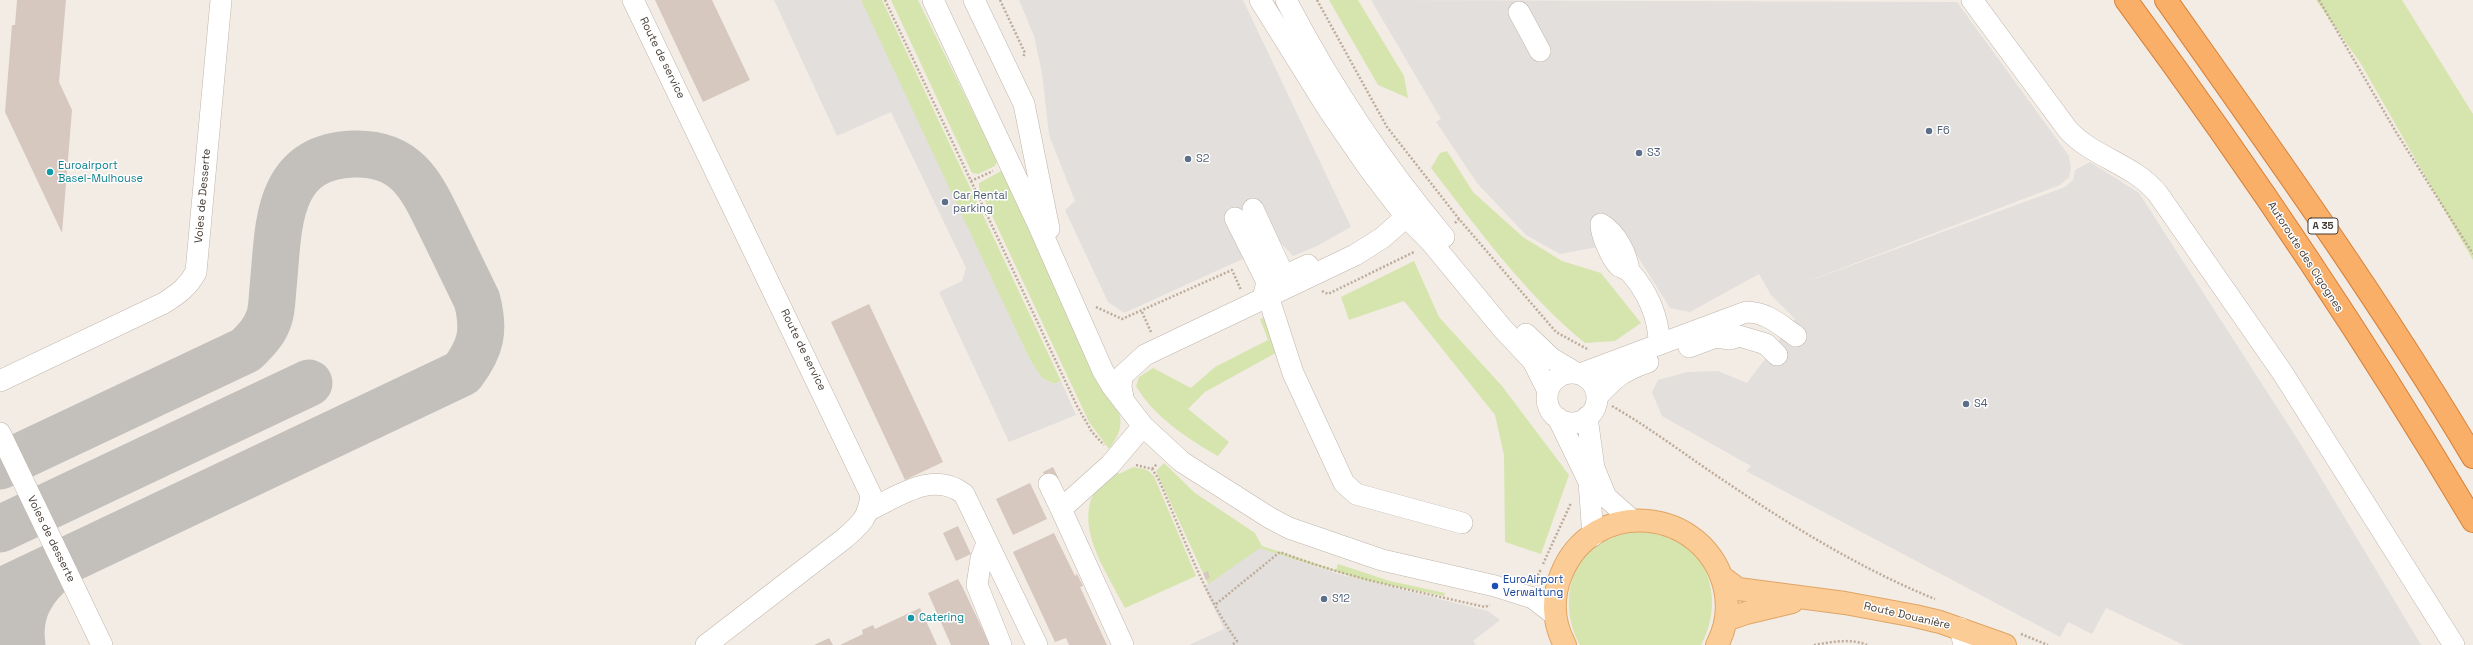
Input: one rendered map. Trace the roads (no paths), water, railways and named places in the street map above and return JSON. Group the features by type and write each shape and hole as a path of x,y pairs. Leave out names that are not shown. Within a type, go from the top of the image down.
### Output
{"highway":[{"name":"Autoroute des Cigognes","path":"2126,0 2264,194 2412,418 2473,521"},
{"name":"A 35","path":"2166,0 2289,174 2440,401 2473,457"}],"main road":[{"path":"1565,645 1555,615 1556,588 1566,562 1583,542 1606,527 1632,520 1655,521 1677,528 1696,540 1712,557 1722,577 1727,599 1726,620 1717,645"},
{"name":"Route Douanière","path":"1722,577 1738,589 1884,609 1962,637 2009,638"},
{"name":"Route Douanière","path":"1726,620 1746,613 1806,599"}],"street":[{"name":"Voies de Desserte","path":"0,381 164,303 182,292 196,272 221,0"},
{"name":"Route de service","path":"633,0 846,440 871,495 869,510"},
{"path":"933,0 1010,164 1080,301"},
{"path":"974,0 1024,104 1046,223 1080,301 1103,370 1124,402 1143,426 1182,462 1248,506 1289,528 1382,560 1495,586 1532,598 1555,615"},
{"path":"1260,0 1328,109 1370,170 1413,213"},
{"path":"1286,0 1332,84 1387,166 1431,242 1502,328 1534,361 1548,391 1549,406 1558,418 1589,482 1592,536"},
{"path":"1972,0 2068,130 2079,142 2131,170 2158,194 2282,372 2454,645"},
{"path":"1519,12 1540,51"},
{"path":"1103,370 1126,359 1145,355 1355,255 1382,238 1413,213"},
{"path":"1355,255 1320,259 1284,276 1240,216 1267,282 1263,298 1293,373 1344,483 1356,494 1462,523"},
{"path":"1601,224 1610,229 1628,261 1629,271 1648,298 1659,333 1659,343"},
{"path":"1431,242 1551,358 1592,382 1600,408"},
{"path":"1548,391 1557,378 1564,374 1612,369 1627,369 1722,332 1746,312 1759,312 1783,346 1766,344 1722,332 1659,343 1612,369 1600,408 1594,468 1606,497 1632,520"},
{"path":"1124,402 1121,387 1122,376 1145,355"},
{"path":"1558,418 1573,422 1600,408"},
{"path":"1061,509 1116,458 1143,426"},
{"name":"Voies de desserte","path":"0,433 102,645"},
{"path":"715,642 846,538 864,521 869,510 916,488 931,484 944,484 955,487 964,494 1038,645"},
{"path":"1049,484 1123,645"},
{"path":"988,543 981,559 977,585 1001,645"}],"place":[{"name":"F6","path":"1929,131"},
{"name":"S3","path":"1639,153"},
{"name":"S2","path":"1188,159"},
{"name":"Euroairport Basel-Mulhouse","path":"50,172"},
{"name":"Car Rental parking","path":"945,202"},
{"name":"S4","path":"1966,404"},
{"name":"EuroAirport Verwaltung","path":"1495,586"},
{"name":"S12","path":"1324,599"},
{"name":"Catering","path":"911,618"}]}
